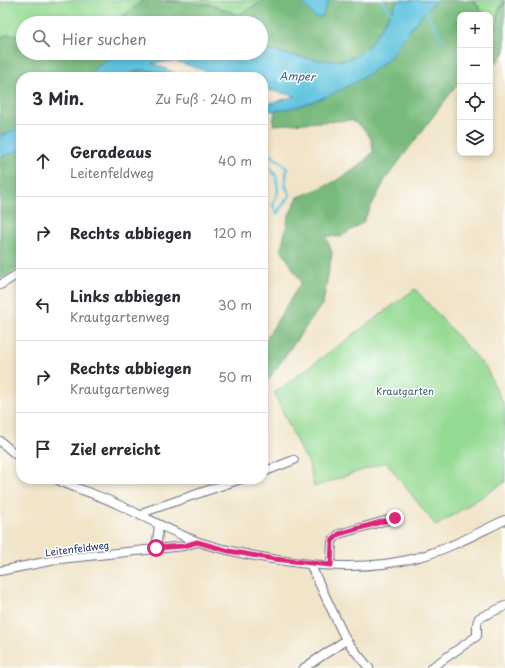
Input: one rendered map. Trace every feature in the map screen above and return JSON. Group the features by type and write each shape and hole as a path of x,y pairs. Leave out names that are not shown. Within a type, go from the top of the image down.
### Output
{"street":[{"path":"0,285 16,275"},
{"path":"0,442 16,455"},
{"path":"268,470 294,460"},
{"path":"68,484 116,503 159,526 197,542 229,551 310,564 361,566 384,564 420,557 458,543 505,520"},
{"path":"141,516 147,511 226,484"},
{"path":"331,565 332,541 339,534 395,518"},
{"path":"156,548 159,526"},
{"name":"Leitenfeldweg","path":"0,571 60,559 184,546 197,542"},
{"path":"310,564 346,640 369,668"},
{"path":"431,668 477,636 477,623 479,618 505,606"},
{"path":"304,668 346,640"}],"green space":[{"path":"11,0 144,0 122,16 16,16 16,34 7,35 0,38 0,3"},
{"path":"144,0 210,4 238,15 264,0 398,0 380,29 364,50 358,55 349,59 337,61 311,59 268,50 268,16 122,16"},
{"path":"165,0 264,0 238,15 210,4 182,3"},
{"path":"436,0 473,0 483,12 457,12 457,86 385,180 363,222 341,237 326,236 332,253 323,303 268,380 268,336 301,282 281,249 289,215 298,197 320,188 347,174 356,168 373,152 370,137 352,120 273,125 275,111 314,101 348,86 386,60 424,11"},
{"path":"473,0 505,0 498,11 497,31 493,26 493,12 483,12"},
{"path":"505,2 505,52 497,62 493,64 493,25 497,30 498,11"},
{"path":"16,34 16,60 106,60 91,72 16,72 16,129 0,136 0,38 7,35"},
{"path":"139,70 161,72 135,72"},
{"path":"16,152 16,270 0,279 0,157"},
{"name":"Krautgarten","path":"415,289 486,368 505,407 505,482 436,526 386,462 314,487 308,461 301,451 274,393"}],"water":[{"path":"305,0 329,0 322,17 314,17 302,2"},
{"name":"Amper","path":"398,0 436,0 417,21 388,59 360,80 328,96 294,107 278,110 268,111 268,104 296,96 268,90 268,72 209,72 175,61 152,63 173,72 139,70 135,72 91,72 106,60 268,60 268,50 311,59 337,61 349,59 358,55 364,50 380,29"},
{"path":"16,129 16,152 0,157 0,136"}],"waterway":[{"path":"381,0 392,14"},
{"path":"424,7 442,40"},
{"path":"268,154 280,161 287,169 285,185 290,195 277,213"},
{"path":"268,165 276,176 278,191 273,205 277,214"}],"route":[{"path":"156,548 184,546 197,542 229,551 274,559 310,564 331,565 332,541 339,534 395,518"}]}
